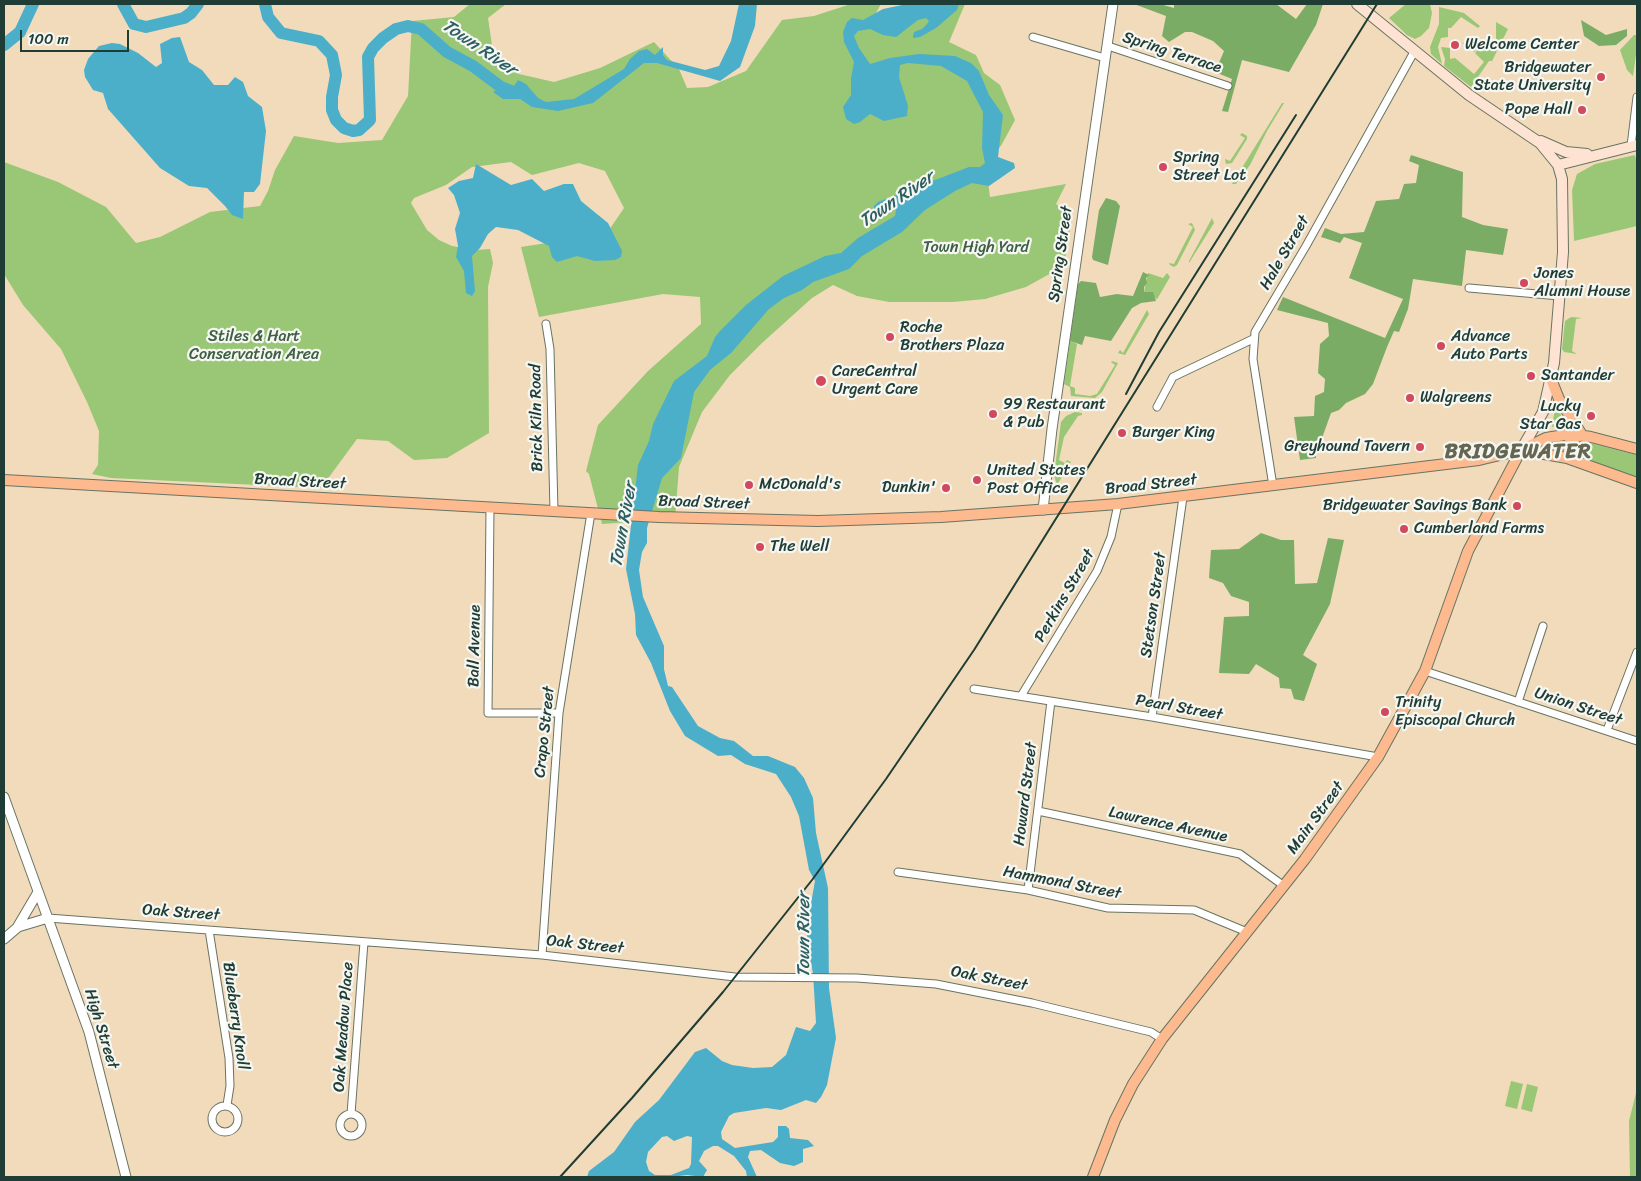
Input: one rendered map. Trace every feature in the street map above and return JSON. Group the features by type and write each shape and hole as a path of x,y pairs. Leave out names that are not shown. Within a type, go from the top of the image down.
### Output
{"main road":[{"path":"1358,4 1414,52 1469,95 1530,136 1547,150 1558,166 1562,193 1563,252 1552,379 1544,412 1521,450"},
{"path":"1530,136 1566,152 1600,153"},
{"path":"1558,166 1634,145"},
{"path":"1552,379 1559,399 1582,435"},
{"path":"1576,461 1569,455 1568,445 1573,439 1582,435"},
{"path":"1521,450 1553,436 1582,435 1637,449"},
{"path":"1521,450 1551,454 1576,461 1637,483"},
{"name":"Broad Street","path":"4,480 658,518 857,520 941,517 1118,504 1479,460 1521,450"},
{"name":"Main Street","path":"1093,1177 1115,1120 1133,1084 1162,1038 1305,859 1378,757 1425,671 1468,552 1521,450"}],"street":[{"name":"Spring Street","path":"1043,510 1053,420 1113,4"},
{"path":"1033,37 1105,58"},
{"name":"Spring Terrace","path":"1108,46 1228,86"},
{"name":"Hale Street","path":"1272,486 1253,360 1255,332 1306,246 1414,52"},
{"path":"1634,145 1637,96"},
{"path":"1469,288 1560,296"},
{"name":"Brick Kiln Road","path":"546,324 550,349 554,511"},
{"path":"1157,407 1173,378 1253,339"},
{"name":"Stetson Street","path":"1152,717 1183,497"},
{"name":"Perkins Street","path":"1021,696 1097,571 1107,548 1118,504"},
{"name":"Ball Avenue","path":"490,508 488,713 559,713"},
{"name":"Crapo Street","path":"542,955 559,713 591,513"},
{"path":"1518,702 1543,626"},
{"path":"1607,730 1637,652"},
{"name":"Union Street","path":"1425,671 1637,741"},
{"name":"Pearl Street","path":"974,690 1152,717 1378,757"},
{"name":"Howard Street","path":"1028,890 1051,701"},
{"name":"High Street","path":"4,797 89,1032 126,1177"},
{"name":"Lawrence Avenue","path":"1038,811 1240,854 1284,886"},
{"name":"Hammond Street","path":"898,872 1028,890 1108,908 1194,910 1247,932"},
{"path":"18,927 38,892"},
{"name":"Oak Street","path":"4,939 18,927 48,918 542,955 736,977 832,978 936,984 1032,1003 1151,1032 1162,1038"},
{"name":"Blueberry Knoll","path":"209,930 229,1058 230,1086 227,1106"},
{"name":"Oak Meadow Place","path":"351,1114 364,942"}],"green space":[{"name":"Stiles & Hart Conservation Area","path":"470,4 506,4 488,18 493,52 519,74 554,82 600,68 654,42 679,69 687,88 708,87 746,71 782,20 814,16 851,4 881,4 876,13 910,14 929,4 965,4 949,42 976,55 984,73 1000,85 1015,120 1002,144 986,167 990,197 1066,184 1056,204 1072,217 1064,266 1026,287 985,299 953,302 889,302 857,296 833,285 812,298 762,343 730,375 702,412 679,467 675,519 602,524 589,474 586,471 598,425 648,371 701,324 700,297 663,294 539,317 521,247 566,240 603,239 624,208 605,171 579,163 532,175 511,162 472,167 446,185 414,198 411,203 427,230 439,240 452,246 477,250 490,249 493,263 488,287 489,433 447,458 414,460 388,441 357,439 321,488 111,478 92,474 98,465 99,431 87,402 61,349 23,305 4,274 4,162 58,182 106,207 136,243 160,237 210,212 260,206 268,191 275,170 294,136 338,143 382,140 408,96 412,21 454,17"},
{"path":"1134,4 1160,4 1174,8 1174,4 1276,4 1296,19 1307,4 1323,4 1316,25 1289,72 1242,60 1228,112 1222,111 1232,79 1215,72 1224,51 1213,41 1192,32 1185,32 1169,42 1162,36 1166,16"},
{"path":"1406,4 1430,4 1432,13 1429,28 1415,39 1407,35 1389,18"},
{"path":"1439,7 1464,13 1480,26 1478,28 1461,17 1451,28 1448,28 1448,37 1441,38 1438,47 1442,64 1431,54 1430,47 1439,24"},
{"path":"1581,20 1606,35 1627,29 1627,36 1616,45 1599,46 1584,36"},
{"path":"1496,22 1508,29 1492,61 1489,61 1471,87 1444,66 1445,59 1441,47 1450,48 1450,59 1455,58 1474,74 1484,62 1475,53 1482,45 1490,46 1496,41"},
{"path":"1634,35 1637,35 1637,47 1633,76 1627,70 1620,50"},
{"path":"1475,41 1479,47 1474,52 1462,43"},
{"path":"1282,103 1284,103 1250,165 1236,184 1232,184"},
{"path":"1242,133 1247,136 1247,139 1232,163 1226,164 1225,159 1230,161 1245,138 1240,135"},
{"path":"1411,155 1463,172 1462,217 1483,225 1508,229 1503,255 1466,250 1462,286 1413,279 1408,309 1399,332 1394,331 1373,384 1365,394 1331,413 1322,438 1316,441 1316,458 1300,460 1294,417 1314,416 1315,396 1324,392 1325,379 1318,373 1320,344 1329,336 1328,323 1277,310 1283,297 1385,338 1403,299 1349,278 1362,243 1344,237 1340,243 1321,237 1325,228 1341,234 1364,232 1376,201 1399,199 1404,184 1416,183 1419,165 1409,161"},
{"path":"1635,155 1637,164 1637,226 1574,241 1572,190 1577,174 1595,164"},
{"path":"1106,198 1116,201 1120,206 1108,265 1093,260 1092,257 1099,210"},
{"path":"1212,218 1214,223 1189,263 1189,261"},
{"path":"1192,223 1195,230 1177,265 1174,267 1169,263 1174,264 1193,227 1188,224"},
{"path":"1143,272 1149,275 1146,278 1147,283 1144,287 1144,292 1153,292 1156,301 1141,303 1132,308 1111,341 1085,336 1082,345 1070,341 1078,284 1081,281 1096,283 1100,297 1117,294 1133,296"},
{"path":"1148,273 1163,278 1167,273 1170,277 1156,301 1157,299 1144,292"},
{"path":"1147,310 1149,314 1125,355 1118,353 1120,350 1123,353"},
{"path":"1571,317 1582,318 1576,319 1572,351 1577,354 1564,352 1562,349 1565,321"},
{"path":"1070,341 1077,344 1070,386 1075,388 1075,394 1090,396 1097,394 1115,365 1111,362 1118,363 1102,392 1095,398 1071,396 1070,387 1064,384"},
{"path":"1558,408 1565,425 1552,427 1555,409"},
{"path":"1075,412 1082,413 1082,415 1078,416 1064,437 1059,460 1065,463 1067,460 1071,462 1057,485 1054,475 1061,422 1066,416"},
{"path":"1582,441 1637,455 1637,478 1580,457 1575,447 1578,442"},
{"path":"1261,533 1281,540 1294,540 1295,584 1317,583 1328,538 1344,540 1330,604 1303,655 1317,664 1304,701 1294,699 1291,689 1280,688 1279,678 1256,664 1249,674 1219,673 1224,617 1249,616 1249,602 1231,596 1223,583 1209,578 1211,550 1239,549"},
{"path":"1511,1081 1523,1084 1517,1109 1505,1106"},
{"path":"1527,1084 1538,1087 1532,1112 1521,1109"},
{"path":"1637,1089 1637,1177 1630,1177 1629,1121"}],"water":[{"path":"739,4 757,4 755,26 740,67 720,81 657,63 644,63 593,103 558,111 532,107 520,99 503,99 493,92 501,87 514,86 518,80 526,84 538,98 546,102 574,99 624,69 630,59 639,51 647,49 655,55 663,47 663,55 667,60 705,70 719,66 731,41"},
{"path":"907,4 959,4 957,10 936,28 920,37 913,38 914,32 922,29 927,24 929,21 926,18 918,20 896,37 883,35 870,29 858,31 854,36 859,48 870,64 890,58 919,54 955,56 971,63 979,71 989,95 1003,115 998,157 1014,163 1015,168 989,186 972,183 955,191 925,210 902,232 862,256 849,269 813,282 802,290 784,298 769,309 731,353 710,370 694,392 681,458 662,478 647,528 647,543 642,552 639,570 643,597 664,646 664,669 668,686 672,687 698,726 720,738 734,741 753,756 768,756 795,767 804,778 813,798 816,833 828,888 829,988 836,1038 827,1085 816,1103 806,1100 781,1110 766,1108 734,1113 729,1116 721,1132 722,1139 735,1148 773,1142 778,1137 778,1126 786,1126 789,1129 790,1138 808,1140 814,1146 803,1149 803,1162 794,1166 780,1163 761,1150 750,1151 748,1157 757,1177 747,1177 746,1171 734,1156 718,1146 713,1146 704,1151 699,1161 707,1170 703,1177 687,1175 671,1177 587,1177 589,1171 614,1152 635,1122 659,1100 695,1052 706,1048 722,1061 732,1065 753,1068 772,1067 786,1055 796,1027 810,1031 816,1023 813,973 807,944 807,926 815,881 809,870 799,816 791,797 776,774 745,764 731,755 718,756 685,736 670,711 651,663 636,635 635,614 626,569 638,465 649,441 653,424 674,381 707,356 715,337 720,331 746,305 783,276 825,256 841,253 858,238 895,216 896,210 874,209 878,202 969,167 980,167 985,163 982,148 983,112 967,81 941,66 908,63 900,65 899,77 908,106 907,116 884,121 870,114 854,124 846,119 843,107 851,95 851,78 854,62 844,42 843,32 847,22 852,18 863,20 883,9","holes":["667,1136 674,1141 687,1136 692,1137 691,1164 689,1168 671,1175 655,1175 649,1171 646,1162 648,1152 662,1137"]},
{"path":"180,37 189,62 202,70 214,85 228,85 235,77 243,82 248,96 262,107 266,131 260,184 254,192 244,192 243,219 232,215 207,188 189,186 160,168 108,109 103,93 93,90 85,77 84,70 88,59 99,46 112,43 120,44 138,53 156,67 162,63 160,44 172,38"},
{"path":"476,164 511,185 532,179 544,191 564,184 573,184 581,201 608,223 622,251 621,257 615,260 595,261 577,256 557,262 552,257 549,246 518,230 496,227 488,234 480,248 472,256 475,291 472,296 466,293 464,271 456,257 458,246 455,229 460,213 454,195 448,188 459,181 473,178"}],"waterway":[{"name":"Town River","path":"4,45 20,32 33,4"},
{"name":"Town River","path":"123,4 134,24 146,27 184,18 198,4"},
{"name":"Town River","path":"265,4 268,17 281,33 319,41 332,55 336,75 332,110 336,120 344,128 353,131 359,130 370,120 368,57 373,48 396,29 408,26 421,29 447,52 473,66 501,87 516,93"}],"railway":[{"path":"560,1177 632,1098 723,992 812,880 886,779 974,650 1377,4"},
{"path":"1126,394 1159,332 1296,115"}],"place":[{"name":"Welcome Center","path":"1455,45"},
{"name":"Bridgewater State University","path":"1601,77"},
{"name":"Pope Hall","path":"1582,110"},
{"name":"Spring Street Lot","path":"1163,167"},
{"name":"Jones Alumni House","path":"1524,283"},
{"name":"Roche Brothers Plaza","path":"890,337"},
{"name":"Advance Auto Parts","path":"1441,346"},
{"name":"Santander","path":"1531,376"},
{"name":"CareCentral Urgent Care","path":"821,381"},
{"name":"Walgreens","path":"1410,398"},
{"name":"99 Restaurant & Pub","path":"993,414"},
{"name":"Lucky Star Gas","path":"1591,416"},
{"name":"Burger King","path":"1122,433"},
{"name":"Greyhound Tavern","path":"1420,447"},
{"name":"United States Post Office","path":"977,480"},
{"name":"McDonald's","path":"749,485"},
{"name":"Dunkin'","path":"946,488"},
{"name":"Bridgewater Savings Bank","path":"1517,506"},
{"name":"Cumberland Farms","path":"1404,529"},
{"name":"The Well","path":"760,547"},
{"name":"Trinity Episcopal Church","path":"1385,712"}],"district":[{"name":"BRIDGEWATER","path":"1518,453"}],"park label":[{"name":"Town High Yard","path":"976,248"}]}
